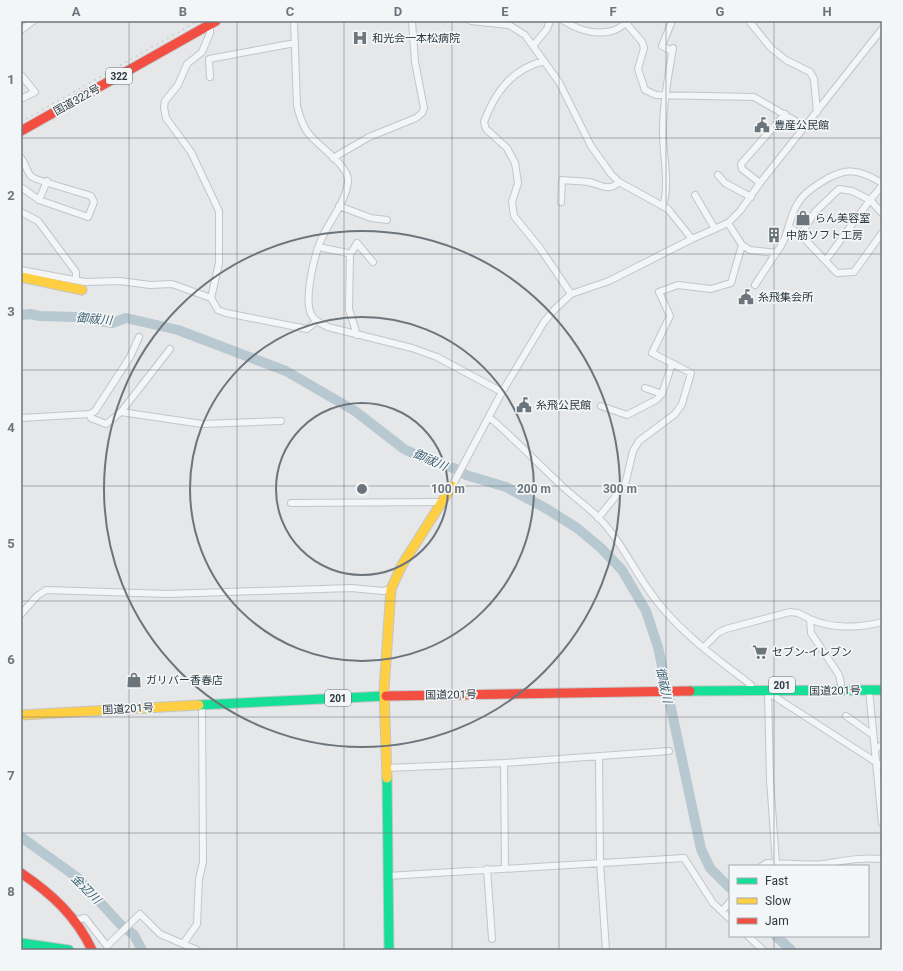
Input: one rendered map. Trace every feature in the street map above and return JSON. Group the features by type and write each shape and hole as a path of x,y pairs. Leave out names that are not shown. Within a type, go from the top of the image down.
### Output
{"main road":[{"name":"国道322号","path":"21,131 213,23"},
{"path":"21,277 84,286"},
{"path":"389,950 387,768 384,693 390,589 402,565 452,486"},
{"name":"国道201号","path":"21,708 384,693 681,688 751,685 882,684"},
{"name":"国道201号","path":"681,688 768,692 882,690"},
{"name":"国道201号","path":"21,714 202,705 384,693"},
{"path":"21,873 60,901 76,920 87,937 92,950"},
{"path":"21,943 38,947 69,950"}],"street":[{"path":"21,30 32,21"},
{"path":"294,21 297,106 301,120 309,135 345,170 348,179 346,190 318,247 314,260 309,302 311,314 317,321 328,327 412,348 437,357 502,392"},
{"path":"333,158 369,137 416,118 422,113 424,108 416,62 412,21"},
{"path":"474,21 503,24 515,28 525,35 559,82 591,146 610,174 619,182 664,206 692,239"},
{"path":"515,21 515,28"},
{"path":"533,46 547,29 550,21"},
{"path":"564,21 576,29 590,31 613,31 628,22 642,42 644,48 638,69 643,87 649,92 664,95 754,97 806,127"},
{"path":"664,206 667,195 663,134 664,95 672,50 662,46 672,21"},
{"path":"748,21 772,48 786,60 810,72 814,79 817,112"},
{"path":"213,23 202,52 187,64 178,85 165,102 164,107 166,118 191,152 219,211 219,263 212,298 218,310 226,313 307,329 317,321"},
{"path":"452,486 502,392 544,322 554,310 571,294 609,281 692,239 728,223 751,197 760,183 806,127 882,29"},
{"path":"210,77 209,59 295,43"},
{"path":"544,61 524,67 508,79 484,122 486,129 507,148 515,163 518,183 512,202 514,216 531,235 571,294"},
{"path":"21,76 36,92 21,99"},
{"path":"760,183 742,169 741,164 785,114"},
{"path":"21,158 30,175 35,180 47,181 91,196 94,202 88,217 39,200 21,187"},
{"path":"756,285 781,247 790,227 797,204 809,190 835,174 855,171 863,172 882,184 826,260"},
{"path":"718,175 725,183 751,197"},
{"path":"561,202 562,180 589,182 609,188 614,187 619,182"},
{"path":"39,200 47,181"},
{"path":"801,234 815,212 839,189 852,191 870,200 882,213"},
{"path":"695,196 715,230"},
{"path":"339,206 371,218 387,220"},
{"path":"21,212 38,221 76,272 76,280"},
{"path":"728,223 742,245 750,250 776,253"},
{"path":"790,227 801,234 837,273 854,272 882,233"},
{"path":"357,335 349,309 350,255 357,243 373,262"},
{"path":"598,518 625,485 633,452 639,441 675,414 682,404 691,373 652,353 670,316 659,292 678,285 711,289 731,283 742,245"},
{"path":"318,247 347,253 350,255"},
{"path":"21,270 76,280 84,286 120,281 150,285 172,284 212,298"},
{"path":"21,418 90,414 95,411 130,357 139,337"},
{"path":"90,414 91,418 106,424 121,412 170,349"},
{"path":"601,406 627,415 656,400 662,394 672,364"},
{"path":"645,388 662,394"},
{"path":"121,412 202,424 281,421"},
{"path":"489,417 598,518 619,542 658,604 669,616 751,685"},
{"path":"291,503 441,502"},
{"path":"21,614 37,596 46,590 139,594 351,588 390,589"},
{"path":"704,647 718,633 733,627 790,612 798,612 818,622 861,627 882,622"},
{"path":"810,619 811,632 838,676 841,684"},
{"path":"869,690 875,749 879,764 882,823"},
{"path":"768,692 879,764"},
{"path":"768,692 770,780 776,863"},
{"path":"183,944 197,924 199,879 203,862 202,705"},
{"path":"846,716 874,735"},
{"path":"875,749 882,745"},
{"path":"387,768 504,763 669,751"},
{"path":"599,756 600,862 606,950"},
{"path":"504,763 505,868"},
{"path":"387,876 684,858 713,903 729,917"},
{"path":"810,865 854,858 882,859"},
{"path":"763,865 766,863 776,863 789,865"},
{"path":"487,869 492,939"},
{"path":"722,911 729,903"},
{"path":"76,920 85,918 107,946 140,914 160,934 197,950"},
{"path":"749,937 763,950"}],"waterway":[{"name":"御祓川","path":"21,315 30,314 40,316 75,317 112,323 126,318 178,330 286,371 355,411 404,449 421,457 456,469 466,475 506,487 547,509 577,528 601,548 622,570 646,611 658,647 701,849 710,868 729,887"},
{"name":"金辺川","path":"21,837 78,878 120,924 134,935 142,950"},
{"name":"御祓川","path":"777,937 791,950"}],"railway":[{"path":"21,122 198,21"}],"traffic: fast":[{"path":"690,691 882,690"},
{"path":"199,705 386,696"},
{"path":"387,778 389,950"},
{"path":"21,943 69,950"}],"traffic: slow":[{"path":"21,277 82,290"},
{"path":"387,778 384,690 391,589 402,565 452,486"},
{"path":"21,715 199,705"}],"traffic: jam":[{"path":"21,131 216,21"},
{"path":"386,696 690,691"},
{"path":"21,873 43,889 71,916 86,938 92,950"}],"place":[{"name":"和光会一本松病院","path":"360,38"},
{"name":"豊産公民館","path":"762,125"},
{"name":"らん美容室","path":"803,218"},
{"name":"中筋ソフト工房","path":"774,235"},
{"name":"糸飛集会所","path":"746,297"},
{"name":"糸飛公民館","path":"524,405"},
{"name":"セブン-イレブン","path":"760,652"},
{"name":"ガリバー香春店","path":"134,680"}]}
